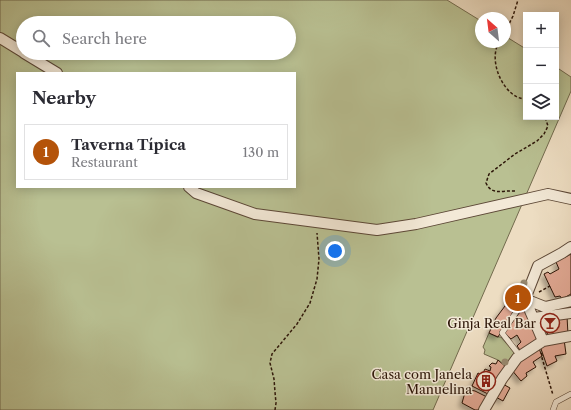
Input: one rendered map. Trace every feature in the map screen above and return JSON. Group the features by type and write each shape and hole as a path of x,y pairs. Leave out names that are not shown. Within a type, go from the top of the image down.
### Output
{"street":[{"path":"0,38 16,48"},
{"path":"36,60 55,72"},
{"path":"190,188 196,193 255,214 377,230 416,224 548,194 571,199"},
{"path":"543,341 525,299 538,266 562,254 571,247"},
{"path":"525,299 545,307 571,301"},
{"path":"534,318 571,313"},
{"path":"484,410 502,379 520,356 543,341 571,336"}],"lane":[{"path":"520,356 502,333 525,299"},
{"path":"552,410 556,402 571,394"}],"path":[{"path":"511,20 518,0"},
{"path":"496,48 495,62 500,78 507,88 516,96 523,99"},
{"path":"516,191 493,191 488,188 486,179 489,174 515,154 537,141 544,134 548,126 547,120"},
{"path":"275,410 276,392 270,363 272,354 297,324 310,303 318,279 319,259 317,222"},
{"path":"540,291 550,286"},
{"path":"542,358 556,402"}],"green space":[{"path":"0,0 447,0 475,17 475,48 511,48 511,40 523,47 523,120 558,120 433,410 0,410"},
{"path":"559,69 571,77 571,91 559,119"},
{"path":"489,333 497,337 501,337 515,354 506,367 498,360 484,354 485,350 483,347"}],"building":[{"path":"571,254 571,294 562,299 560,296 555,297 544,274 548,272 550,274 559,269 556,262"},
{"path":"514,294 521,299 498,337 489,333 496,318"},
{"path":"523,308 531,320 538,336 536,339 537,342 522,353 517,346 521,342 517,335 511,339 504,333"},
{"path":"567,316 568,335 550,338 541,323 552,318"},
{"path":"564,339 566,354 555,356 557,361 547,366 540,346"},
{"path":"538,346 542,356 533,362 536,367 526,373 527,376 521,381 511,369"},
{"name":"Casa com Janela Manuelina","path":"498,360 506,367 490,395 472,386 478,373 482,375 485,369 490,371 491,367 489,366 492,363 496,364"},
{"path":"501,383 510,388 503,401 494,396"},
{"path":"466,389 475,391 487,397 480,410 475,410 462,403"}],"place":[{"name":"Taverna Típica","path":"518,298"},
{"name":"Ginja Real Bar","path":"550,323"},
{"name":"Casa com Janela Manuelina","path":"486,381"}]}
